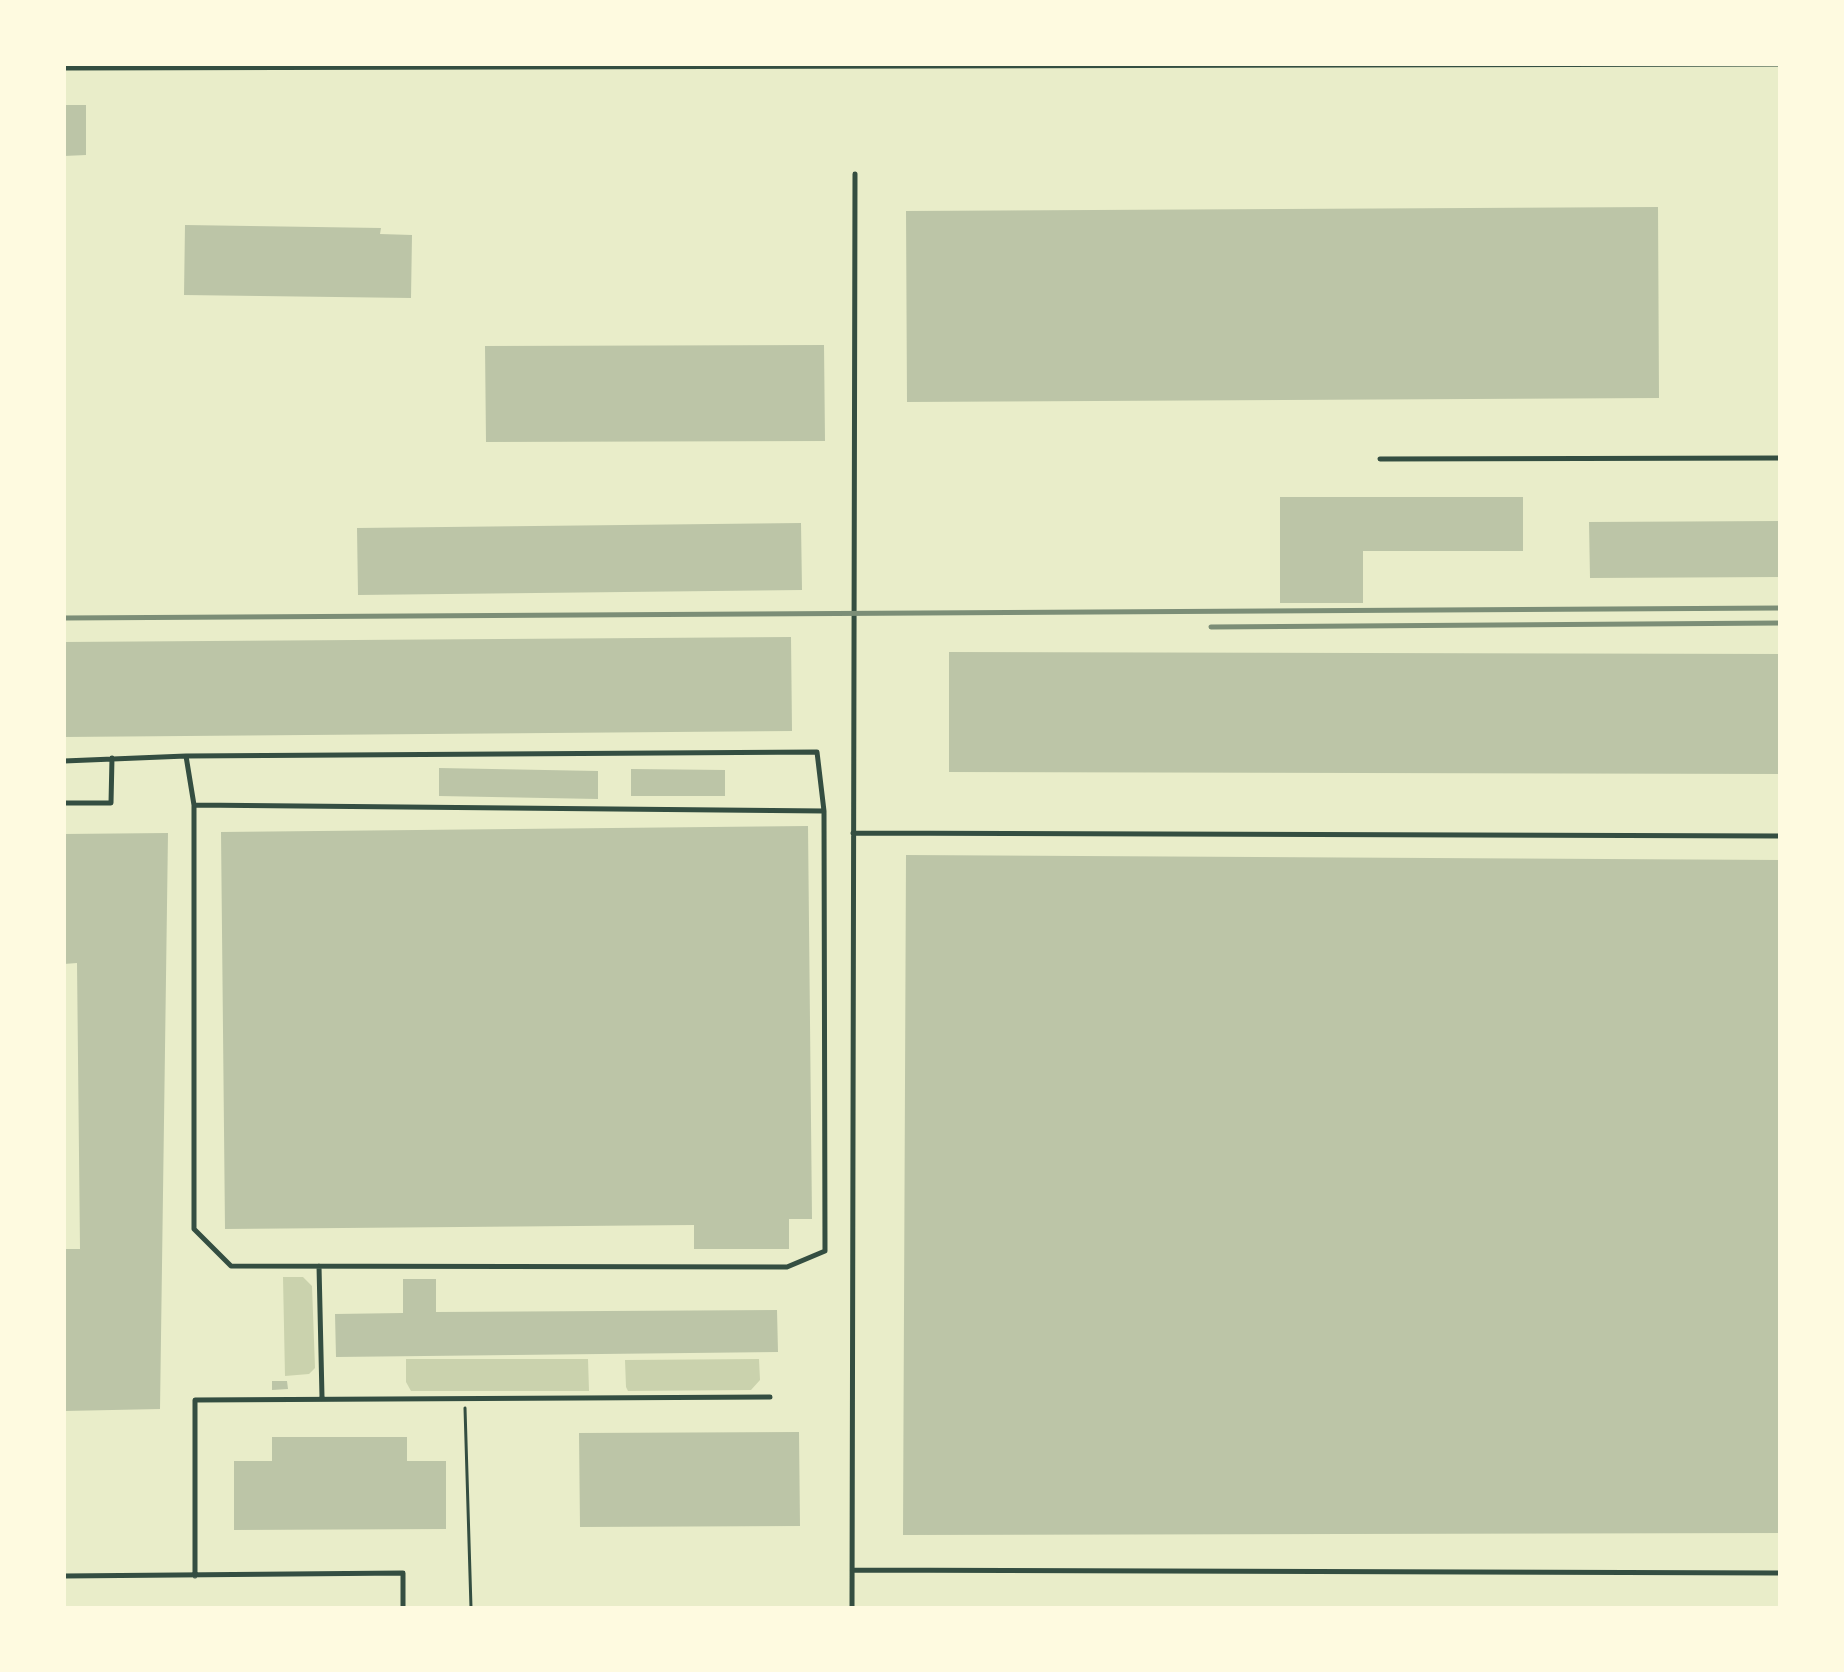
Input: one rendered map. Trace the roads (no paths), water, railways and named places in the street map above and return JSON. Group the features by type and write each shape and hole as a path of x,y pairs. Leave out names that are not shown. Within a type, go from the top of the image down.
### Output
{"lane":[{"path":"64,68 1780,64"},
{"path":"852,1608 855,174"},
{"path":"1380,459 1780,458"},
{"path":"64,761 186,756 817,752 824,811 825,1251 787,1267 231,1266 194,1229 194,805 186,756"},
{"path":"64,803 111,803 112,758"},
{"path":"194,805 824,811"},
{"path":"853,833 1780,836"},
{"path":"319,1266 322,1397"},
{"path":"195,1576 195,1400 770,1397"},
{"path":"852,1570 1780,1573"},
{"path":"64,1576 403,1573 403,1608"}],"railway":[{"path":"64,618 1780,608"},
{"path":"1211,627 1780,623"}]}
